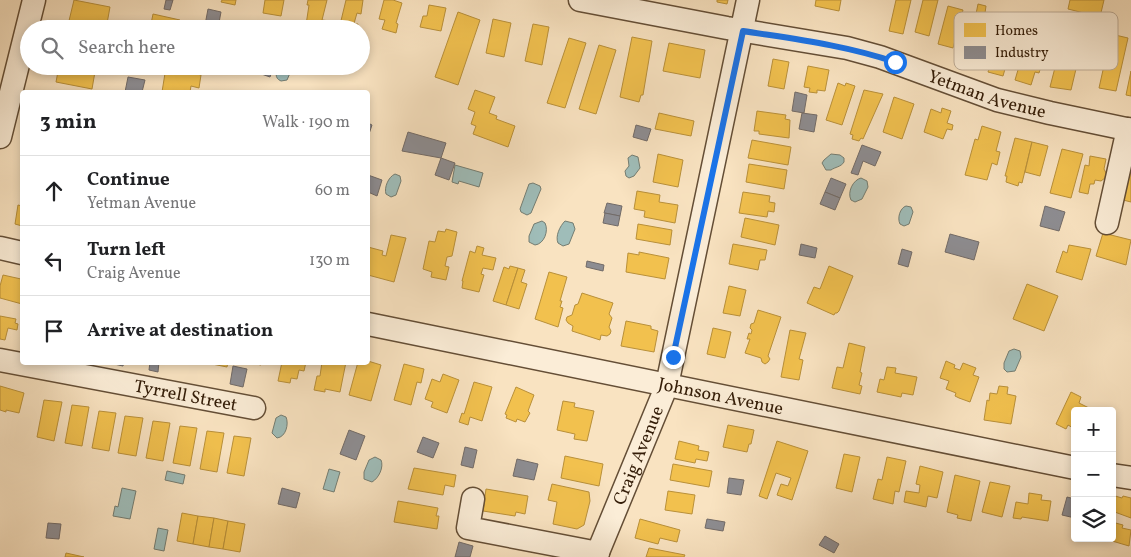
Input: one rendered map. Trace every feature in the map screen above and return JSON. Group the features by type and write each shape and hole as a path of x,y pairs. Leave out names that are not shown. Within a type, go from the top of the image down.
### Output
{"street":[{"path":"30,20 34,0"},
{"name":"Yetman Avenue","path":"580,0 743,31 831,44 887,59 997,100 1130,130"},
{"name":"Craig Avenue","path":"597,555 667,385 748,0"},
{"path":"0,137 20,60"},
{"path":"1107,224 1130,130"},
{"path":"0,248 20,253"},
{"name":"Johnson Avenue","path":"370,324 1071,467"},
{"name":"Tyrrell Street","path":"0,360 20,364"},
{"name":"Tyrrell Street","path":"26,365 254,408"},
{"path":"1116,476 1131,478"},
{"path":"473,499 468,528 597,555"}],"water":[{"path":"276,75 289,75 287,80 281,81"},
{"path":"831,154 840,155 844,158 844,162 831,170 826,170 822,163"},
{"path":"632,155 638,157 640,168 634,176 629,178 626,176 625,171 629,166 628,158"},
{"path":"455,165 483,173 479,187 459,181 458,184 452,182"},
{"path":"395,174 400,176 401,181 396,195 391,197 386,194 387,183"},
{"path":"861,178 867,181 868,187 862,199 855,202 851,200 850,190 853,184"},
{"path":"533,183 540,186 541,189 531,213 527,215 521,212 520,209 529,184"},
{"path":"906,206 911,207 913,212 909,224 904,226 899,222 899,216 902,209"},
{"path":"542,221 546,226 546,233 543,240 535,245 529,242 529,236 534,224"},
{"path":"565,221 573,223 575,229 569,244 563,246 558,243 557,237"},
{"path":"1014,349 1020,351 1021,357 1015,371 1007,372 1004,369 1004,363 1009,351"},
{"path":"281,415 286,417 287,426 285,433 277,438 272,433 276,418"},
{"path":"375,457 381,460 382,466 379,475 372,482 364,479 364,472 369,460"},
{"path":"329,469 340,472 334,492 323,489"},
{"path":"167,471 185,475 183,484 165,480"},
{"path":"122,488 136,491 130,519 113,516 115,506 118,507"},
{"path":"158,528 168,530 164,551 154,549"}],"building: Homes":[{"path":"74,0 110,7 108,20 69,20"},
{"path":"222,0 236,0 235,5 221,2"},
{"path":"265,0 284,0 281,16 263,13"},
{"path":"308,0 327,0 322,20 307,20 309,5 307,5"},
{"path":"346,0 363,0 361,14 357,13 355,20 341,20"},
{"path":"384,0 402,3 396,23 398,24 396,33 382,29 385,20 379,19"},
{"path":"717,0 728,0 727,4 717,2"},
{"path":"816,0 841,0 839,11 815,6"},
{"path":"896,0 911,0 903,34 889,31"},
{"path":"923,0 938,0 929,36 915,32"},
{"path":"1070,0 1104,0 1101,12 1080,12 1068,9"},
{"path":"978,4 986,6 985,12 976,12"},
{"path":"429,5 446,8 441,31 420,27 423,16 427,16"},
{"path":"948,6 963,10 962,12 954,12 953,48 938,44"},
{"path":"458,12 480,20 458,85 435,77"},
{"path":"153,14 180,20 152,20"},
{"path":"493,19 511,23 504,57 486,53"},
{"path":"533,24 549,27 542,65 525,61"},
{"path":"1118,36 1128,38 1116,91 1099,88 1103,70 1118,70"},
{"path":"632,37 652,41 643,95 641,95 639,102 620,97"},
{"path":"569,38 586,43 565,108 547,103"},
{"path":"669,43 705,50 700,78 663,71"},
{"path":"599,45 616,50 596,114 579,109"},
{"path":"773,59 789,62 784,89 768,86"},
{"path":"808,66 829,70 825,91 809,92 810,88 804,87"},
{"path":"989,70 1005,70 1003,76 988,72"},
{"path":"1018,70 1040,70 1039,73 1035,72 1031,85 1015,80"},
{"path":"1054,70 1076,70 1071,90 1050,87"},
{"path":"1131,71 1131,96 1126,95"},
{"path":"57,75 94,75 92,89 56,82"},
{"path":"165,75 201,75 199,88 191,86 190,90 162,90"},
{"path":"838,83 845,86 846,83 855,86 842,125 826,120"},
{"path":"475,90 495,97 489,113 497,116 496,119 515,126 508,147 473,134 476,126 471,124 475,112 468,109"},
{"path":"864,90 883,94 863,139 861,138 859,141 852,139 853,135 850,134"},
{"path":"894,97 914,104 902,139 883,132"},
{"path":"942,108 951,111 947,123 953,125 952,130 947,129 943,139 924,132 931,109 941,113"},
{"path":"757,111 786,115 785,119 790,120 789,138 759,134 759,131 754,131"},
{"path":"659,113 694,121 691,136 655,129"},
{"path":"982,126 1001,132 996,151 1000,152 997,165 992,163 987,180 965,175 975,139 978,140"},
{"path":"1015,138 1032,142 1022,183 1019,182 1018,186 1006,182 1007,176 1005,176"},
{"path":"752,140 791,147 788,165 748,158"},
{"path":"1032,142 1048,146 1040,176 1025,172"},
{"path":"1062,149 1083,154 1071,198 1050,193"},
{"path":"658,154 683,160 678,187 653,182"},
{"path":"1090,156 1106,159 1104,169 1106,173 1105,178 1101,181 1095,180 1094,184 1090,184 1088,194 1079,192 1085,165 1089,166"},
{"path":"749,164 787,170 784,189 746,182"},
{"path":"1131,165 1131,202 1123,200"},
{"path":"637,191 660,195 659,202 678,205 675,223 644,217 645,211 634,209"},
{"path":"743,192 770,196 769,202 775,203 774,212 768,211 767,217 739,213"},
{"path":"18,205 20,206 20,225 15,224"},
{"path":"745,218 779,225 775,245 741,237"},
{"path":"638,224 672,230 670,245 636,239"},
{"path":"446,229 457,232 452,256 447,257 445,266 449,267 446,280 431,277 432,272 423,269 429,241 435,242 438,231 445,232"},
{"path":"1103,233 1131,240 1126,265 1096,256"},
{"path":"391,235 406,238 394,282 370,276 370,248 383,251 382,255 386,256"},
{"path":"733,244 767,250 765,260 760,260 758,270 729,264"},
{"path":"1069,245 1091,249 1082,280 1056,272 1063,251 1067,253"},
{"path":"477,246 484,248 482,255 496,258 493,270 483,268 481,274 484,275 479,292 462,288 470,251 475,253"},
{"path":"639,252 669,258 665,279 626,272 628,253 639,255"},
{"path":"510,266 518,268 506,305 493,301 504,267 509,269"},
{"path":"829,266 853,276 839,311 834,315 807,303 814,287 820,289"},
{"path":"518,268 525,270 521,282 527,284 519,309 506,305"},
{"path":"549,272 567,277 560,301 562,301 560,307 563,308 558,327 535,319"},
{"path":"3,275 20,279 20,303 0,298 0,286"},
{"path":"1027,284 1058,296 1044,331 1013,319"},
{"path":"729,286 746,290 740,316 723,313"},
{"path":"582,293 613,303 609,314 612,318 609,327 610,334 607,336 601,335 600,340 572,331 573,326 566,320 567,317 572,315"},
{"path":"758,310 781,317 768,356 770,359 765,364 761,358 745,353 750,339 747,339 752,330 750,328 751,324 754,323"},
{"path":"0,316 16,319 15,323 18,324 17,330 8,328 5,340 0,339"},
{"path":"626,321 651,326 651,329 658,331 654,352 621,346"},
{"path":"713,328 731,332 725,358 707,354"},
{"path":"790,330 806,333 799,359 803,360 799,380 781,377"},
{"path":"849,343 865,347 860,372 862,373 859,385 862,386 860,394 832,388 837,367 843,368"},
{"path":"946,361 955,365 954,368 960,370 963,363 976,368 973,375 979,377 970,402 955,396 956,393 946,389 949,381 940,378"},
{"path":"370,362 381,365 371,401 349,395 357,365 370,365"},
{"path":"404,364 424,369 421,383 417,382 411,405 394,400"},
{"path":"281,365 305,365 304,371 299,370 297,379 291,378 290,383 278,381"},
{"path":"322,365 345,365 340,392 325,389 325,392 314,390 317,376 320,376"},
{"path":"887,367 896,368 895,373 917,377 913,395 902,393 901,397 877,392 880,379 884,380"},
{"path":"443,374 459,380 447,413 431,407 433,402 425,399 432,379 440,382"},
{"path":"474,382 492,387 482,421 470,417 468,425 459,422 462,413 464,414"},
{"path":"0,386 24,393 19,413 0,410"},
{"path":"999,386 1008,387 1007,394 1016,396 1011,424 984,420 990,393 997,394"},
{"path":"516,387 534,395 528,411 530,413 525,422 517,419 516,422 506,418 507,415 505,414"},
{"path":"1071,392 1081,397 1079,403 1087,407 1071,407 1071,427 1068,425 1066,429 1056,424"},
{"path":"44,400 62,402 54,441 37,437"},
{"path":"563,401 575,403 574,407 594,411 587,441 574,439 575,434 557,430"},
{"path":"72,405 89,407 82,446 65,443"},
{"path":"99,411 116,413 109,451 92,448"},
{"path":"125,416 143,418 136,456 118,453"},
{"path":"153,421 170,423 163,461 146,458"},
{"path":"728,425 754,430 747,452 723,447"},
{"path":"180,426 197,428 190,466 173,463"},
{"path":"207,431 224,433 217,472 200,469"},
{"path":"234,436 251,438 244,476 227,473"},
{"path":"679,441 699,446 698,450 709,452 707,461 696,459 695,463 675,459"},
{"path":"777,441 808,451 792,500 777,495 781,484 788,486 791,478 776,473 767,499 759,496"},
{"path":"844,454 860,457 852,492 836,488"},
{"path":"565,456 603,464 599,486 561,478"},
{"path":"887,457 906,461 899,492 895,491 893,504 873,499 878,479 882,480"},
{"path":"673,464 712,471 709,487 670,480"},
{"path":"920,466 943,472 937,498 928,496 926,507 904,502 906,491 919,493 920,485 916,484"},
{"path":"414,468 456,475 454,487 445,485 443,495 408,489"},
{"path":"955,475 980,481 971,521 957,518 958,515 947,512"},
{"path":"990,482 1010,486 1002,517 982,512"},
{"path":"552,484 589,492 590,501 584,525 577,529 553,524 557,502 548,500"},
{"path":"486,489 528,496 525,514 516,512 515,516 483,511"},
{"path":"668,491 695,495 692,514 665,510"},
{"path":"1029,493 1042,495 1041,500 1051,501 1048,521 1022,517 1021,519 1013,518 1016,502 1028,504"},
{"path":"1116,496 1131,498 1131,518 1116,512"},
{"path":"398,501 438,508 436,516 439,516 437,529 394,522"},
{"path":"182,513 198,516 193,544 177,541"},
{"path":"198,516 214,518 209,547 193,544"},
{"path":"214,518 228,521 223,549 209,547"},
{"path":"640,519 680,530 677,542 660,538 658,544 635,538"},
{"path":"228,521 245,524 240,552 223,549"},
{"path":"1116,523 1123,525 1122,528 1131,530 1129,546 1116,542"},
{"path":"649,548 685,555 684,557 646,557"},
{"path":"66,553 84,557 65,557"}],"building: Industry":[{"path":"166,0 173,0 170,10 164,9"},
{"path":"208,9 221,12 220,20 206,20"},
{"path":"128,77 145,80 142,90 125,90"},
{"path":"795,92 807,95 804,113 792,111"},
{"path":"802,113 817,115 814,132 799,129"},
{"path":"636,125 651,129 647,141 633,137"},
{"path":"408,132 446,143 441,158 402,151"},
{"path":"862,145 881,152 875,166 863,161 858,175 851,173"},
{"path":"441,158 455,163 449,180 435,175"},
{"path":"370,176 382,180 377,196 370,193"},
{"path":"831,178 846,184 840,198 825,192"},
{"path":"825,192 840,198 835,210 820,204"},
{"path":"607,203 622,206 620,216 604,213"},
{"path":"1045,206 1065,212 1059,231 1040,226"},
{"path":"605,213 620,216 618,226 603,223"},
{"path":"950,234 979,242 974,260 945,252"},
{"path":"801,244 817,248 815,258 799,255"},
{"path":"902,249 912,252 908,267 898,264"},
{"path":"587,261 604,265 603,271 586,267"},
{"path":"150,365 159,365 158,372 149,370"},
{"path":"233,366 247,369 243,387 230,384"},
{"path":"349,430 365,436 356,460 340,454"},
{"path":"423,437 439,443 433,458 417,452"},
{"path":"465,447 477,450 473,468 461,465"},
{"path":"517,459 538,464 534,480 513,476"},
{"path":"729,478 744,480 741,495 727,493"},
{"path":"282,488 300,493 296,508 278,504"},
{"path":"1067,497 1071,498 1071,517 1062,515"},
{"path":"707,519 725,522 723,531 705,528"},
{"path":"48,523 61,524 59,539 46,538"},
{"path":"825,536 839,544 834,553 819,545"},
{"path":"459,542 473,546 470,557 455,557"}],"route":[{"path":"673,357 743,31 831,44 895,62"}]}
